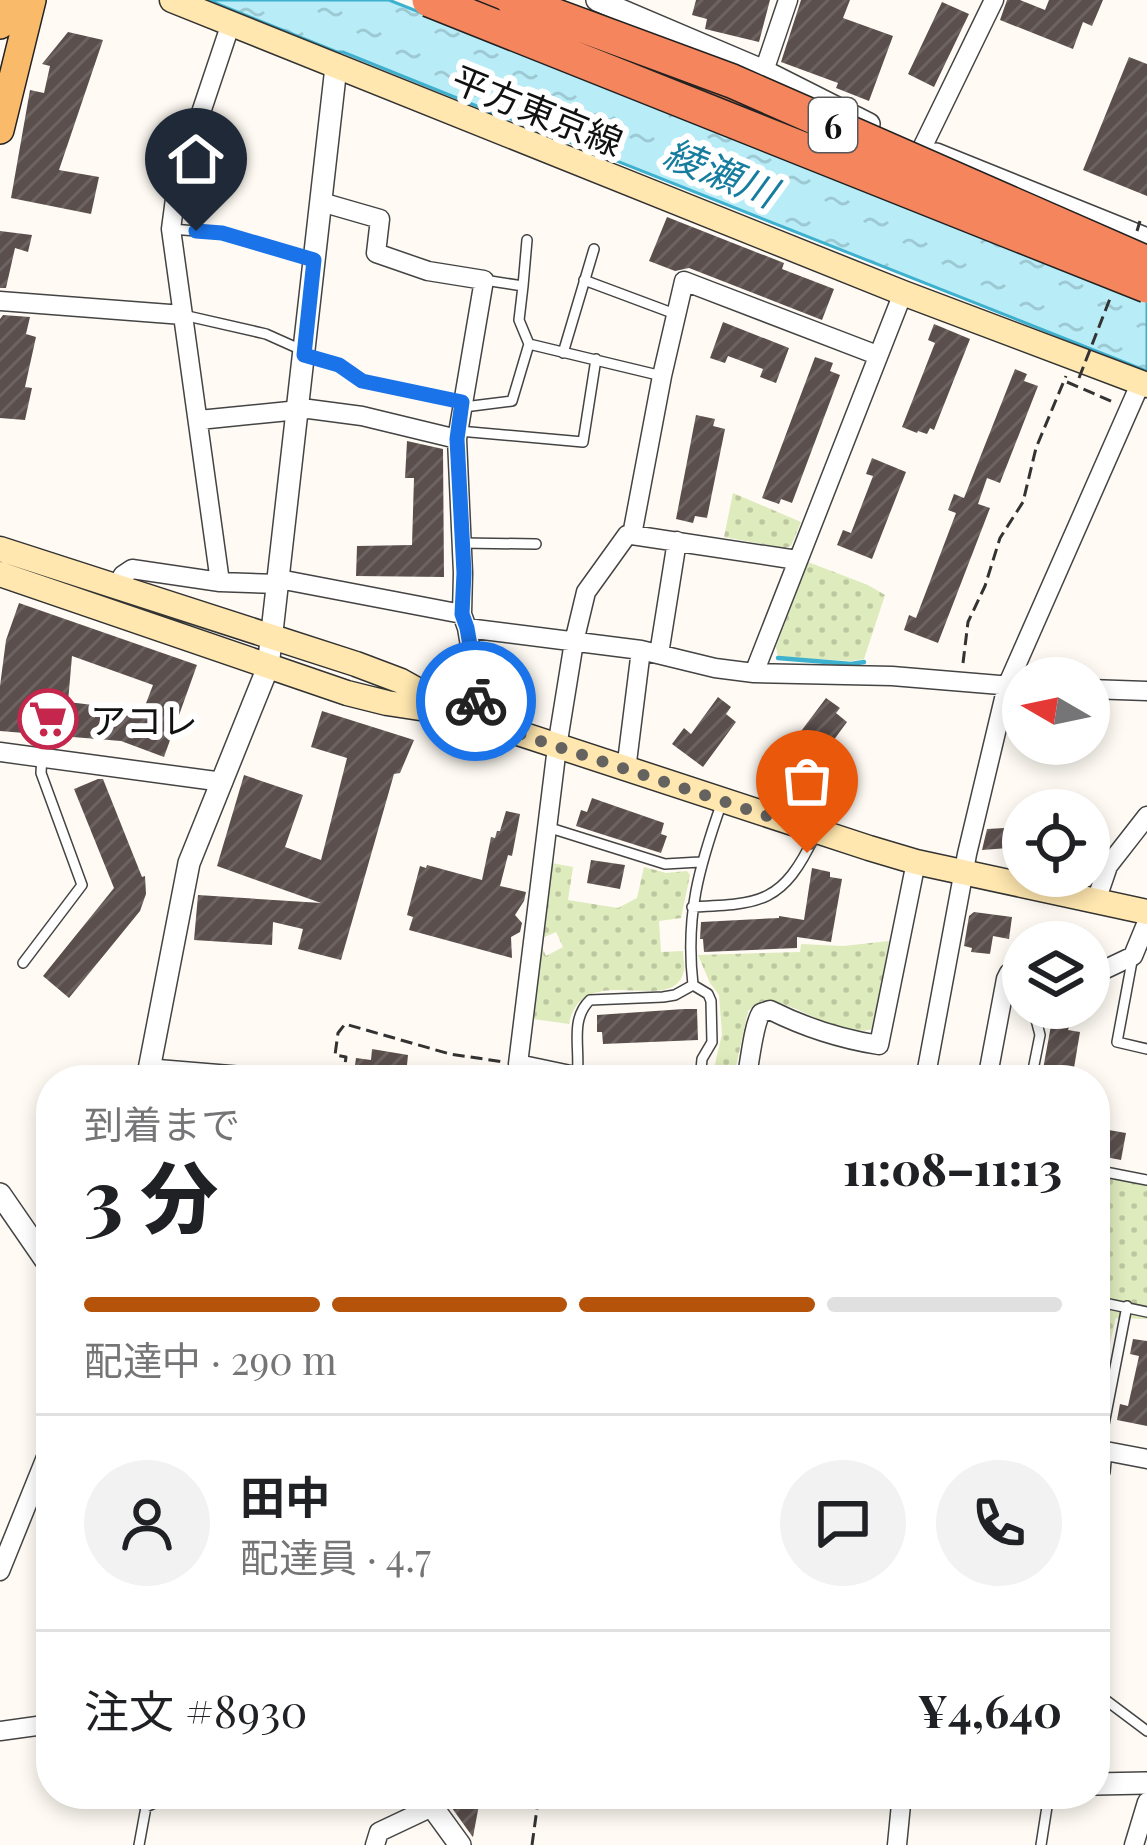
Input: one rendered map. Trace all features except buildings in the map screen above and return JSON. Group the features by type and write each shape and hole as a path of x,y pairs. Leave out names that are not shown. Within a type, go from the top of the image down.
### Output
{"highway":[{"path":"429,0 1137,282"},
{"path":"479,0 620,56 1137,282"},
{"name":"6","path":"513,0 748,76 1143,244"},
{"name":"6","path":"527,0 1143,244"},
{"path":"540,0 611,34"},
{"path":"561,0 748,76"}],"main road":[{"path":"0,25 6,0"},
{"path":"0,130 32,0"},
{"name":"平方東京線","path":"172,0 902,293 1072,372 1144,383"},
{"path":"0,549 401,681 469,717 816,832 916,862 1147,912"},
{"path":"0,574 387,704 469,717"}],"street":[{"path":"597,0 748,76 845,112 1143,244"},
{"path":"748,76 788,0"},
{"path":"922,148 987,2"},
{"path":"220,583 171,229 177,184 231,22"},
{"path":"149,1065 189,863 268,667 336,67"},
{"path":"321,202 380,219 376,253 428,271 484,280 458,435 465,621 478,692 469,717"},
{"path":"632,535 684,280 877,355"},
{"path":"754,673 902,293"},
{"path":"0,302 183,315"},
{"path":"1027,657 1144,383"},
{"path":"199,419 309,409 458,435"},
{"path":"523,1065 518,1064 557,747 586,592 627,535 797,560"},
{"path":"626,770 677,541"},
{"path":"117,585 131,569 220,583 279,582 715,668 1002,685"},
{"path":"1110,690 1147,691"},
{"path":"928,1065 964,872 1002,733"},
{"path":"0,752 223,782"},
{"path":"1096,901 1108,866 1147,816"},
{"path":"749,1065 755,1022 760,1013 770,1010 836,1036 879,1045 916,862"},
{"path":"1110,967 1133,956 1147,922"},
{"path":"990,1065 1002,1000"},
{"path":"0,1194 36,1246"},
{"path":"1110,1452 1147,1459"},
{"path":"1,1565 36,1480"},
{"path":"0,1731 36,1726"},
{"path":"1110,1784 1147,1783"},
{"path":"1134,1845 1147,1802"},
{"path":"375,1845 379,1832 414,1809"},
{"path":"434,1809 460,1845"},
{"path":"897,1845 901,1809"}],"lane":[{"path":"171,229 222,233 314,260"},
{"path":"183,315 266,334 339,365 362,381 462,405 512,401 529,344 519,320 526,240"},
{"path":"563,353 594,250"},
{"path":"484,280 523,286"},
{"path":"584,280 675,314"},
{"path":"529,344 662,376"},
{"path":"458,435 583,442 596,359"},
{"path":"462,543 536,544"},
{"path":"23,963 82,885 41,773 42,757"},
{"path":"693,985 692,908 700,862 722,800"},
{"path":"547,827 665,864 700,862"},
{"path":"692,908 746,905 773,893 798,868 816,832"},
{"path":"1133,956 1118,1042 1147,1049"},
{"path":"583,1065 578,1021 590,1000 663,997 693,985"},
{"path":"693,985 711,1001 712,1042 701,1065"},
{"path":"1034,1065 1038,1029"},
{"path":"1110,1173 1147,1180"},
{"path":"1110,1303 1147,1312"},
{"path":"1110,1397 1127,1306"},
{"path":"1110,1703 1147,1731"},
{"path":"139,1845 146,1809"},
{"path":"1041,1845 1047,1809"}],"path":[{"path":"960,681 968,622 1000,538 1023,502 1036,448 1072,372 1137,282"},
{"path":"1072,372 1077,386 1115,403 1120,399"},
{"path":"345,1065 346,1057 335,1054 338,1033 345,1024 450,1054 518,1064"},
{"path":"532,1845 537,1809"}],"green space":[{"path":"733,493 801,522 791,546 724,537"},
{"path":"808,562 885,595 864,659 778,657 776,647"},
{"path":"552,863 573,867 568,900 618,908 637,898 644,867 666,873 687,871 681,918 659,921 661,952 683,951 684,970 677,984 664,990 591,994 577,1004 569,1024 533,1019 542,947 546,956 563,947 556,932 542,938"},
{"path":"889,941 873,1029 845,1029 790,1006 762,1001 748,1011 736,1065 715,1065 722,1034 719,995 698,955 800,952 801,944"},
{"path":"1110,1177 1147,1184 1147,1319 1116,1318 1110,1344"}],"water":[{"name":"綾瀬川","path":"208,0 389,0 1147,300 1147,371 487,113"}],"waterway":[{"path":"778,658 864,662"}],"way so far":[{"path":"476,701 477,720 816,832 807,853"}],"place":[{"name":"アコレ","path":"48,719"}],"route":[{"path":"196,231 222,233 314,260 304,355 339,365 362,381 462,402 457,439 462,614 476,701"}]}
